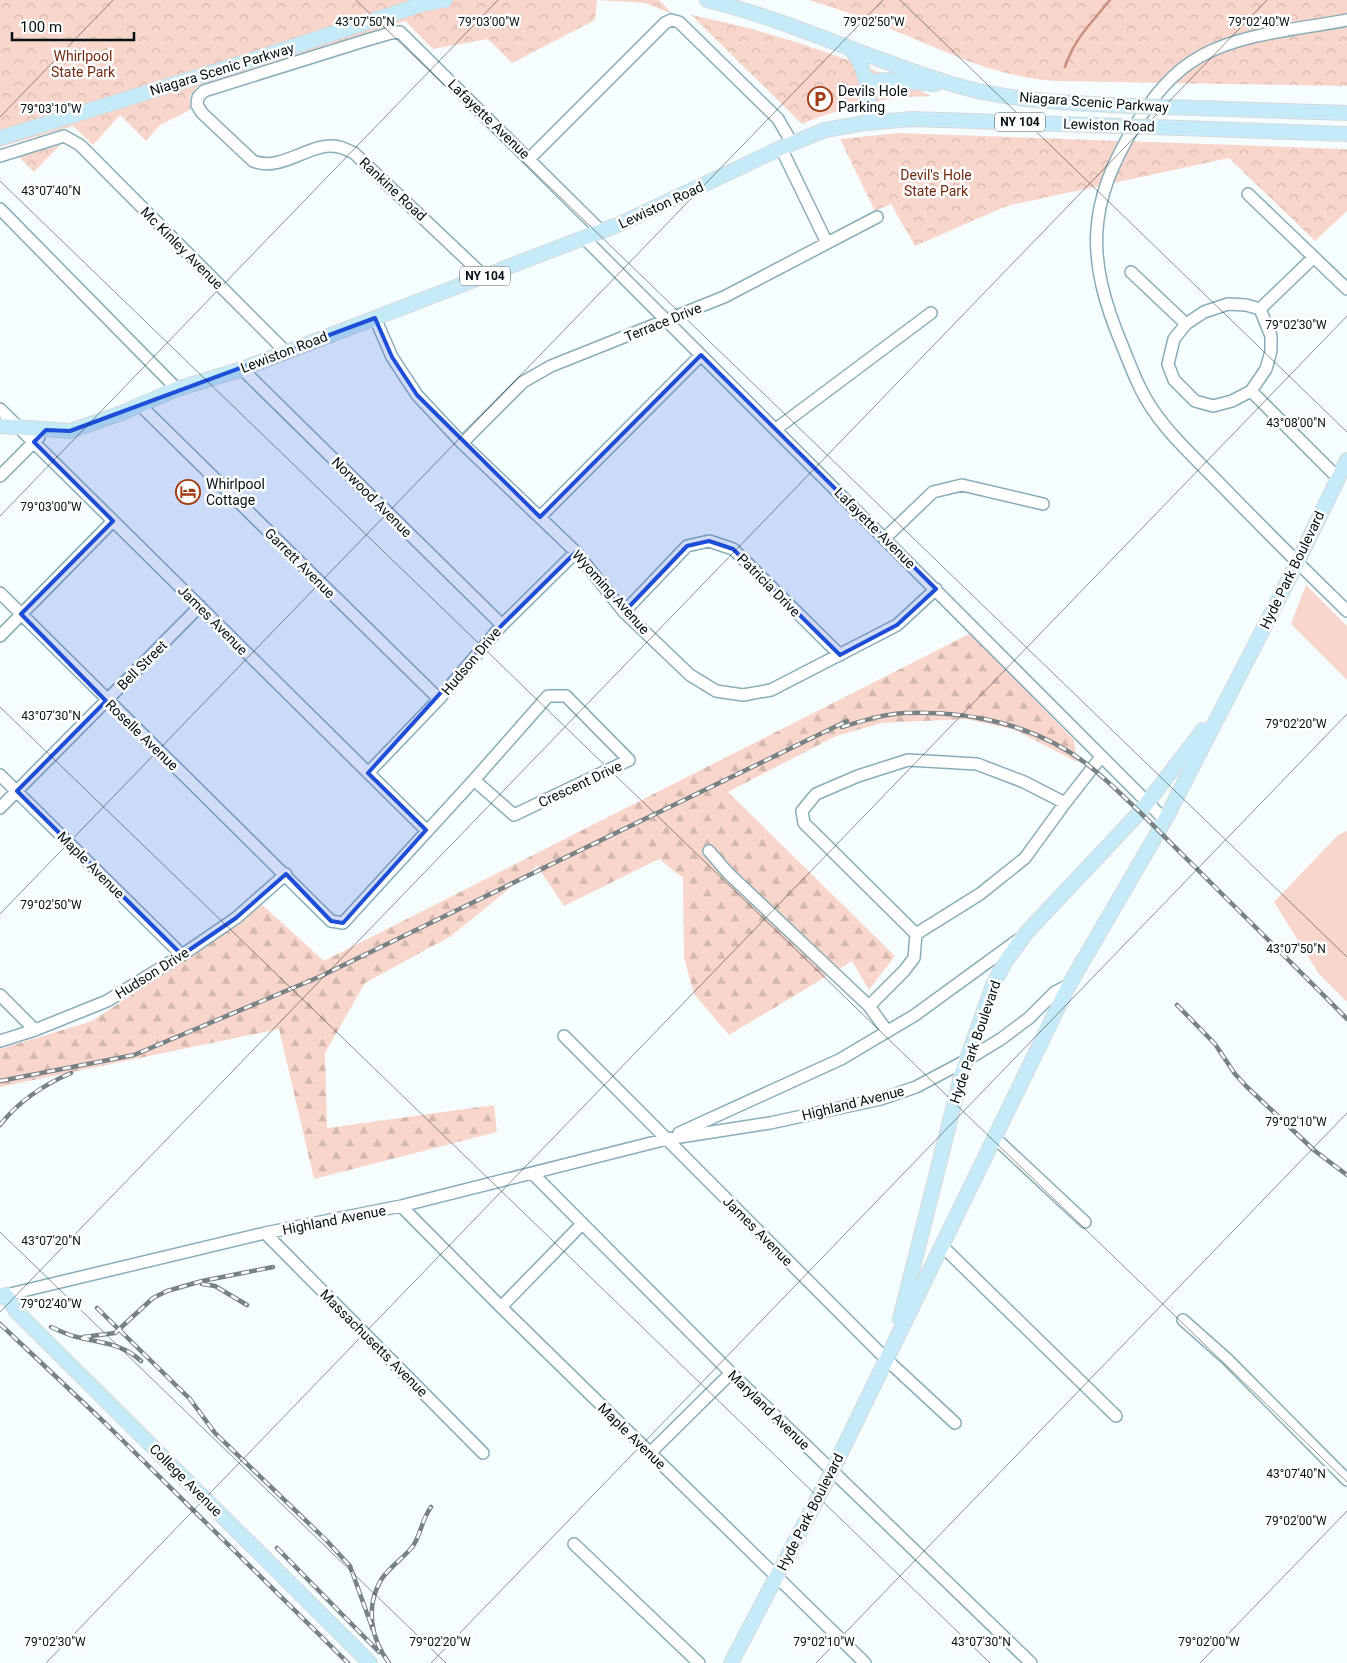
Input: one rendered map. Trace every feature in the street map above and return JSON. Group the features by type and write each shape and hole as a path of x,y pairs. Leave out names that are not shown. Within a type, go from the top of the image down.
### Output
{"main road":[{"name":"Niagara Scenic Parkway","path":"0,138 258,58 423,4 445,0"},
{"name":"Niagara Scenic Parkway","path":"707,0 747,10 962,87 1030,100 1132,106 1347,113"},
{"path":"848,47 857,58 866,82 871,122"},
{"path":"866,82 888,80 962,87"},
{"name":"Lewiston Road","path":"0,426 70,431 177,389 242,369 284,351 376,318 584,238 662,205 787,145 825,130 871,122 946,119 1347,134"},
{"name":"Hyde Park Boulevard","path":"731,1663 832,1471 1069,985 1165,820 1297,563 1347,460"},
{"name":"Hyde Park Boulevard","path":"887,1360 909,1288 950,1117 966,1061 997,977 1005,962 1027,932 1101,856 1148,802 1190,748 1237,681"},
{"name":"College Avenue","path":"3,1296 12,1308 370,1663"}],"street":[{"path":"529,159 665,23 671,20 679,22 778,119 827,243"},
{"path":"1347,20 1237,41 1210,51 1185,66 1157,92 1122,146 1106,184 1097,221 1097,260 1104,297 1148,402 1183,446 1297,563 1347,611"},
{"name":"Lafayette Avenue","path":"367,40 391,32 400,32 601,231"},
{"name":"Rankine Road","path":"367,40 204,92 198,96 197,105 202,113 253,161 263,165 274,164 324,148 338,146 354,153 484,276"},
{"name":"Mc Kinley Avenue","path":"0,156 64,136 80,145 284,351"},
{"path":"1248,194 1347,289"},
{"path":"0,209 177,389"},
{"name":"Terrace Drive","path":"462,443 523,382 544,370 737,291 877,218"},
{"name":"Lafayette Avenue","path":"584,238 1165,820"},
{"path":"1260,309 1314,257"},
{"path":"1131,272 1186,324"},
{"path":"1228,304 1260,309 1271,336 1271,351 1266,369 1251,391 1232,401 1213,406 1195,400 1174,380 1168,364 1174,339 1186,324 1204,312 1228,304"},
{"path":"776,429 931,313"},
{"name":"Wyoming Avenue","path":"376,318 392,357 416,395 462,443 576,552 624,612 690,675 716,691 743,695 771,690 897,625 936,589"},
{"path":"540,517 701,355"},
{"name":"Norwood Avenue","path":"242,369 502,625"},
{"path":"1251,391 1338,477"},
{"name":"Garrett Avenue","path":"140,405 439,699"},
{"name":"James Avenue","path":"0,409 426,830"},
{"path":"0,476 46,430"},
{"path":"884,538 933,492 962,484 1043,504"},
{"path":"0,636 113,521"},
{"name":"Patricia Drive","path":"624,612 686,546 709,541 733,549 840,655"},
{"name":"Hudson Drive","path":"368,773 439,699 502,625 576,552"},
{"name":"Roselle Avenue","path":"0,594 106,701 286,874"},
{"name":"Bell Street","path":"0,808 200,606"},
{"name":"Crescent Drive","path":"286,874 331,921 343,923 548,696 566,696 629,760 514,815 474,780"},
{"path":"916,934 980,894 1025,858 1101,757"},
{"path":"916,934 804,824 802,811 816,794 858,776 908,760 977,764 1024,782 1065,803"},
{"name":"Maple Avenue","path":"0,775 182,955"},
{"path":"709,851 728,873 869,1006 887,1031"},
{"name":"Hudson Drive","path":"0,1041 35,1030 107,1001 182,955 236,918 286,874"},
{"name":"Highland Avenue","path":"666,1139 841,1059 957,986 1027,932"},
{"path":"869,1006 904,972 914,958 916,934"},
{"name":"Highland Avenue","path":"3,1296 265,1233 401,1206 666,1139 770,1123 880,1099 916,1087 1001,1040 1029,1018 1056,992 1069,985"},
{"path":"0,995 35,1030"},
{"name":"James Avenue","path":"564,1036 887,1360 955,1424"},
{"path":"994,1137 1085,1222"},
{"name":"Maryland Avenue","path":"533,1174 731,1373 1031,1663"},
{"name":"Maple Avenue","path":"401,1206 776,1578 865,1663"},
{"path":"501,1307 582,1224"},
{"name":"Massachusetts Avenue","path":"265,1233 483,1453"},
{"path":"942,1246 1116,1416"},
{"path":"1183,1320 1227,1359 1347,1480"},
{"path":"650,1453 731,1373"},
{"path":"574,1544 698,1663"}],"highlighted area":[{"path":"375,318 392,357 417,395 540,517 701,355 936,589 897,625 840,655 733,549 709,541 687,546 624,612 576,552 502,625 368,773 426,830 343,923 331,921 286,874 236,918 182,955 17,791 106,701 21,614 113,521 34,442 46,430 70,431"}],"green space":[{"name":"Whirlpool State Park","path":"0,0 597,0 595,20 512,63 488,39 433,49 405,21 198,86 190,95 190,110 160,125 146,141 120,115 93,145 73,126 0,147"},
{"path":"597,0 659,0 673,14 645,3"},
{"path":"809,0 1347,0 1347,86 1035,79 994,70 874,22"},
{"path":"691,15 753,29 814,48 873,70 931,96 897,98 849,107 802,124"},
{"name":"Devil's Hole State Park","path":"899,133 1347,149 1347,211 1315,241 1229,158 1007,206 915,246 891,204 875,211 840,139"},
{"path":"60,145 34,172 19,157"},
{"path":"1306,585 1347,626 1347,680 1291,624"},
{"path":"971,633 1074,740 1077,762 1015,730 966,719 882,723 836,736 728,792 895,956 869,990 852,961 729,1035 694,994 684,957 683,878 659,859 564,906 537,866 451,936 365,983 325,1053 327,1128 494,1105 497,1132 314,1179 279,1029 0,1087 0,1049 92,1021 211,942 260,903 324,961"},
{"path":"1347,831 1347,1002 1319,974 1274,902 1338,835"}],"waterway":[{"path":"1065,67 1078,39 1110,0"}],"railway":[{"path":"842,727 873,718 905,713 955,714 980,718 1028,732 1073,754 1132,804 1347,1019"},
{"path":"0,1081 134,1055 319,977 847,721"},
{"path":"1177,1005 1215,1044 1235,1074 1247,1087 1315,1151 1347,1175"},
{"path":"0,1125 15,1108 32,1094 71,1073"},
{"path":"83,1337 115,1333 153,1298 167,1291 202,1281 273,1267"},
{"path":"202,1284 215,1286 247,1305"},
{"path":"97,1308 190,1399 215,1433 326,1540 350,1566 373,1630"},
{"path":"0,1324 105,1423 348,1663"},
{"path":"51,1327 73,1336 109,1344 125,1350 141,1361"},
{"path":"389,1663 374,1633 372,1623 373,1601 376,1590 384,1575 413,1546 431,1507"},
{"path":"277,1548 379,1652"}],"place":[{"name":"Devils Hole Parking","path":"820,99"},
{"name":"Whirlpool Cottage","path":"188,492"}]}
